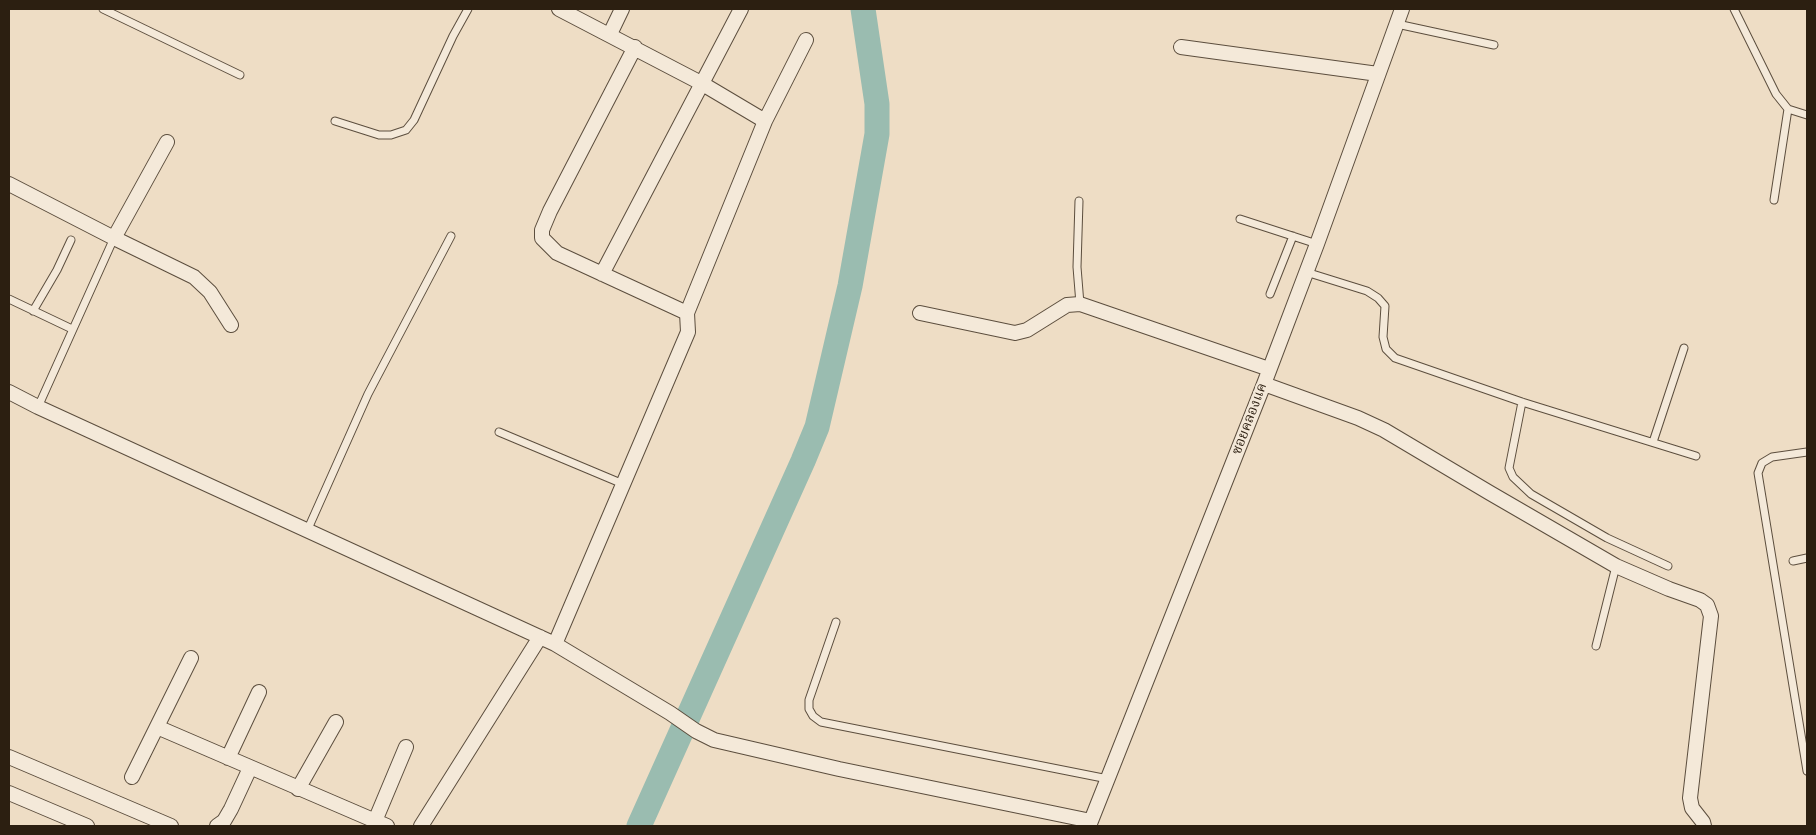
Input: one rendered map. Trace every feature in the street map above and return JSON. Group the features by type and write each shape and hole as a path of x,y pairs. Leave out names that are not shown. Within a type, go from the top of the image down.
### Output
{"street":[{"path":"559,9 701,83 765,121"},
{"path":"610,34 622,9"},
{"path":"602,274 741,9"},
{"name":"ซอยคลองแค","path":"1090,823 1264,384 1402,9"},
{"path":"555,644 685,338 687,313 765,121 806,40"},
{"path":"634,47 542,230 542,238 558,253 687,313"},
{"path":"1181,47 1378,74"},
{"path":"114,238 167,142"},
{"path":"9,184 194,277 210,292 231,325"},
{"path":"920,313 1015,333 1027,330 1067,305 1080,304 1269,370"},
{"path":"1264,384 1358,418 1384,430 1490,494 1616,566 1668,589 1700,600 1707,605 1711,616 1690,798 1692,808 1704,826"},
{"path":"9,392 555,644 670,712 696,731 714,740 838,769 1090,823"},
{"path":"421,826 540,637"},
{"path":"132,777 191,658"},
{"path":"228,758 259,692"},
{"path":"298,789 336,722"},
{"path":"157,727 381,824 406,747"},
{"path":"9,757 170,826"},
{"path":"217,826 224,821 231,809 250,768"},
{"path":"9,793 87,826"}],"lane":[{"path":"103,9 240,75"},
{"path":"335,121 379,135 391,135 406,130 414,120 452,36 468,9"},
{"path":"1734,9 1776,94 1788,108 1807,115"},
{"path":"1398,24 1494,45"},
{"path":"1774,200 1788,108"},
{"path":"1079,201 1076,267 1080,304"},
{"path":"1240,219 1317,244"},
{"path":"308,531 368,394 451,236"},
{"path":"1270,294 1292,236"},
{"path":"38,407 114,238"},
{"path":"33,311 57,270 71,240"},
{"path":"1306,272 1367,291 1378,298 1385,306 1383,337 1386,349 1395,358 1522,402 1696,456"},
{"path":"9,299 72,329"},
{"path":"1652,442 1684,348"},
{"path":"1522,402 1509,468 1513,477 1531,494 1607,538 1668,566"},
{"path":"499,432 623,484"},
{"path":"1807,452 1772,457 1762,463 1758,473 1807,771"},
{"path":"1793,561 1807,558"},
{"path":"1596,646 1616,566"},
{"path":"836,622 810,700 809,709 813,716 821,722 1108,779"}],"waterway":[{"path":"639,826 817,427 850,286 877,134 877,104 863,9"}]}
